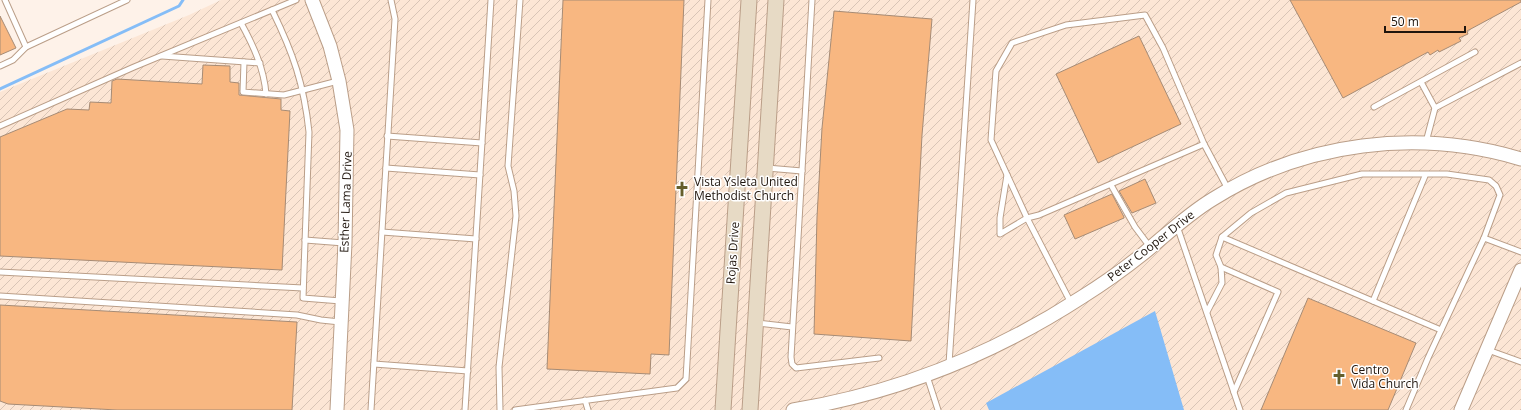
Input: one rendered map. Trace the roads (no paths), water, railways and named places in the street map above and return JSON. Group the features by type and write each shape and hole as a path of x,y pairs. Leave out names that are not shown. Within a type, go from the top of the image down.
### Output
{"main road":[{"name":"Rojas Drive","path":"723,410 749,0"},
{"path":"750,410 776,0"}],"street":[{"name":"Esther Lama Drive","path":"312,0 330,46 339,81 347,130 343,301 337,410"},
{"name":"Peter Cooper Drive","path":"797,410 872,392 927,376 1019,334 1071,304 1120,271 1213,199 1228,190 1266,172 1338,150 1370,144 1426,142 1468,147 1521,159"},
{"path":"1461,410 1521,270"}],"lane":[{"path":"5,0 26,47"},
{"path":"0,66 14,60 26,47 128,0"},
{"path":"0,126 161,56 296,0"},
{"path":"371,410 395,19 392,0"},
{"path":"465,410 491,0"},
{"path":"500,410 499,367 516,216 514,191 508,166 520,0"},
{"path":"515,410 677,388 686,379 708,0"},
{"path":"812,0 790,357 792,364 796,368 879,358"},
{"path":"949,366 973,0"},
{"path":"272,10 292,51 303,91 308,132 303,298 343,301"},
{"path":"1071,304 1027,218 992,140 996,71 1012,43 1066,25 1144,15 1163,48 1204,144 1228,190"},
{"path":"241,23 252,43 260,64 266,94"},
{"path":"1374,107 1475,52"},
{"path":"161,56 260,64"},
{"path":"244,62 243,92 284,95 339,81"},
{"path":"1435,108 1521,63"},
{"path":"1421,82 1435,108 1426,142"},
{"path":"388,136 482,143"},
{"path":"1007,174 1000,218 1000,234 1027,218 1039,215 1111,185 1204,144"},
{"path":"386,168 480,175"},
{"path":"766,168 802,171"},
{"path":"1207,312 1222,283 1221,267 1216,255 1222,237 1252,213 1286,193 1362,174 1425,176 1447,174 1489,180 1496,186 1500,195 1484,238 1406,410"},
{"path":"1373,301 1425,176"},
{"path":"1111,185 1135,227 1150,248"},
{"path":"1177,226 1240,410"},
{"path":"382,232 476,239"},
{"path":"1222,237 1441,330"},
{"path":"1484,238 1521,252"},
{"path":"305,240 345,243"},
{"path":"1221,267 1278,292 1234,392"},
{"path":"0,272 303,288"},
{"path":"0,296 297,315 321,320 342,322"},
{"path":"756,323 792,327"},
{"path":"1487,350 1521,362"},
{"path":"374,364 468,371"},
{"path":"927,376 938,410"},
{"path":"585,400 588,410"}],"water":[{"path":"1155,311 1184,410 989,410 986,403"}],"waterway":[{"path":"0,89 179,6 183,0"}],"place":[{"name":"Vista Ysleta United Methodist Church","path":"682,189"},
{"name":"Centro Vida Church","path":"1339,377"}]}
